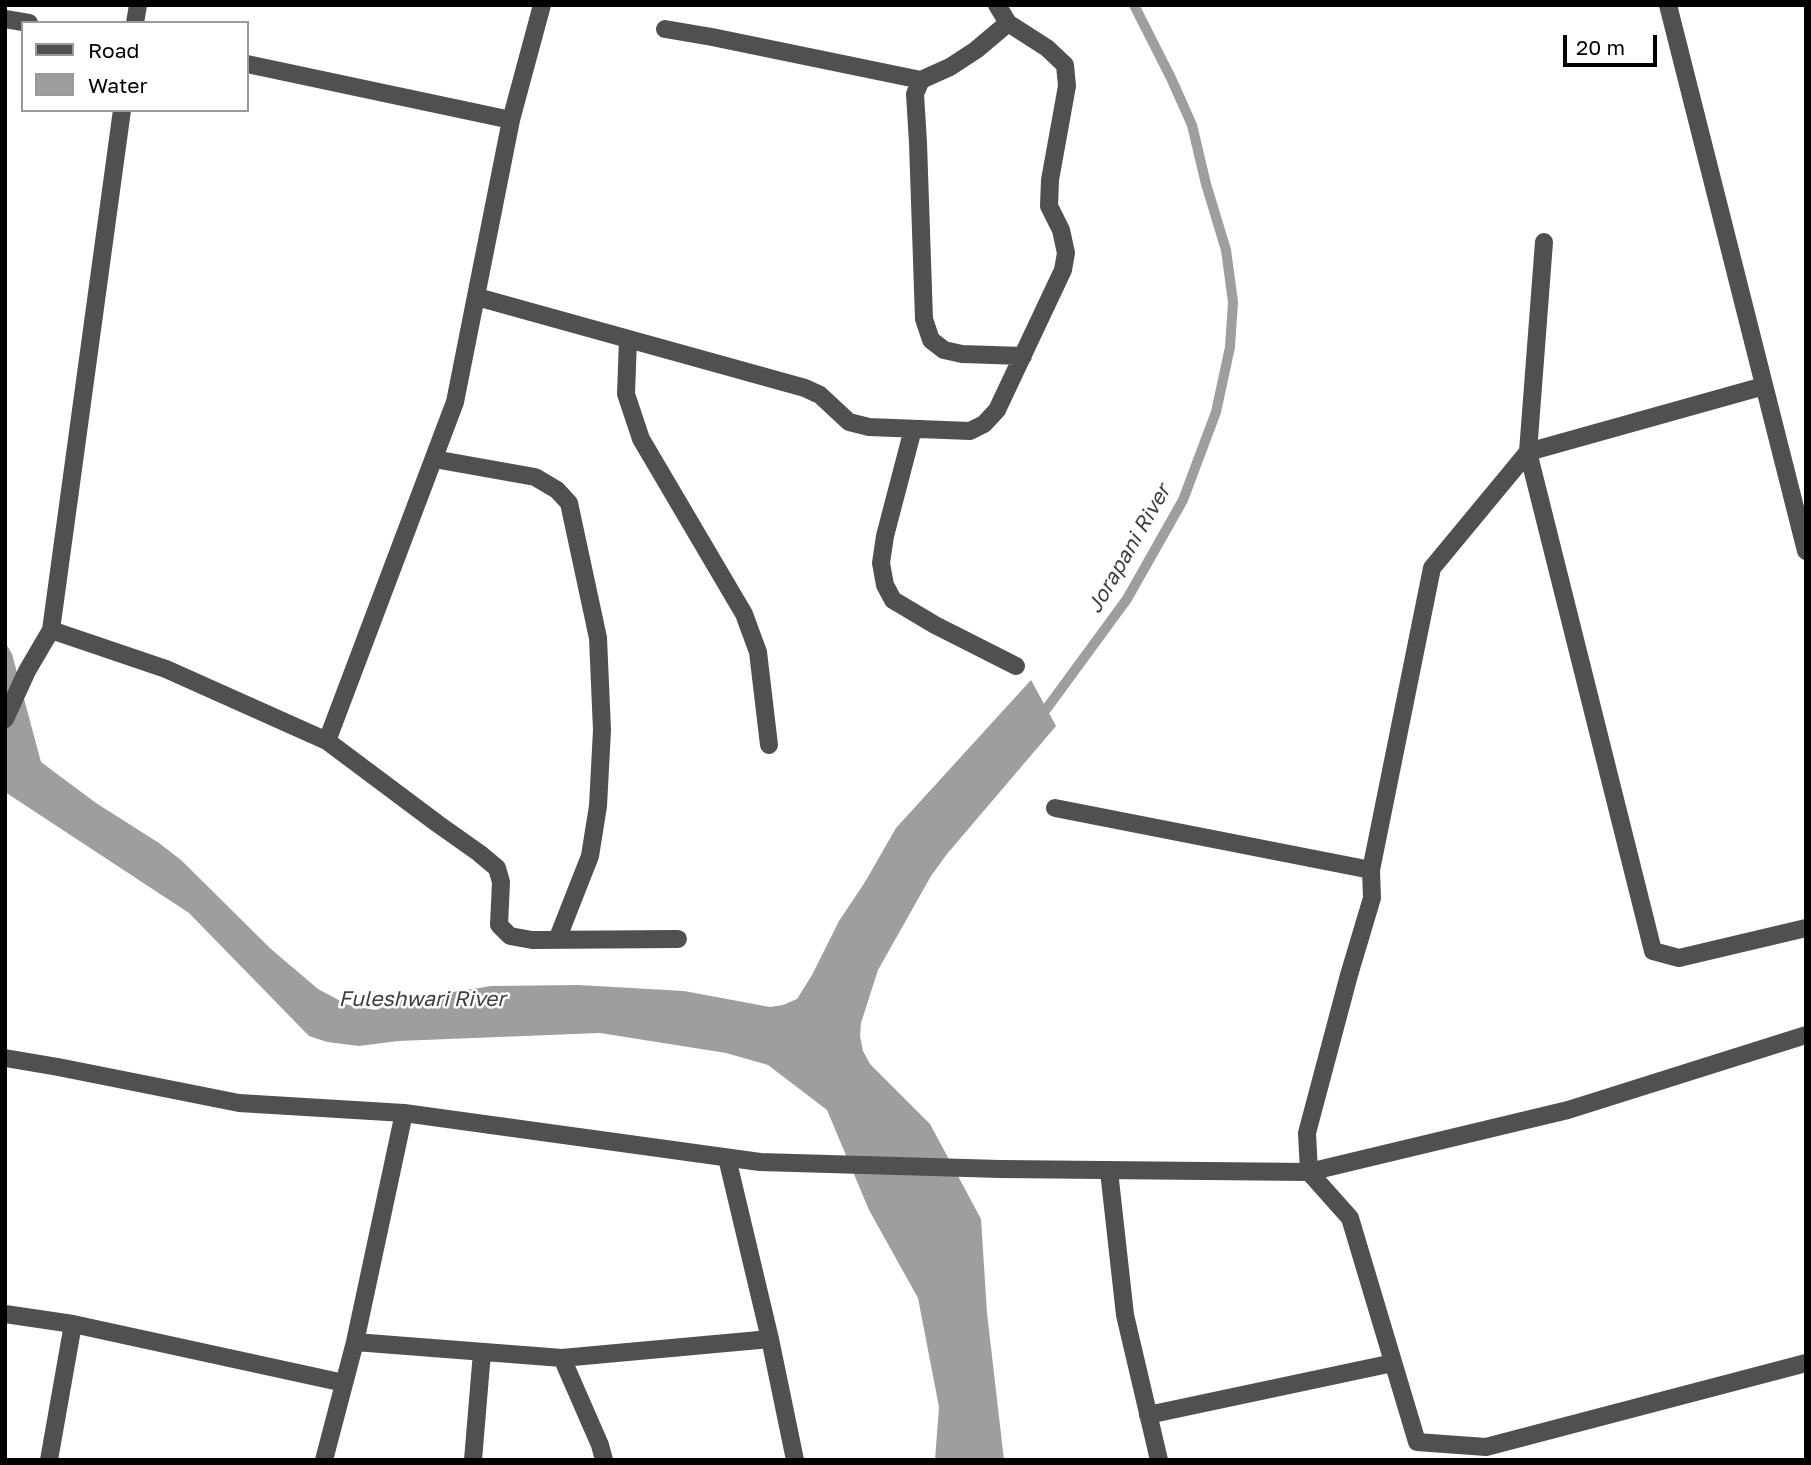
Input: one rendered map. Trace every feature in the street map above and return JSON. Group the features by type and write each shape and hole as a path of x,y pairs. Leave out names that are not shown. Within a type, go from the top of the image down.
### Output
{"street":[{"path":"327,741 455,402 511,120 542,5"},
{"path":"477,297 805,388 820,394 849,422 869,427 970,431 984,424 997,410 1023,356 1063,270 1066,253 1061,230 1049,206 1067,86 1065,65 1047,48 1008,23 997,5"},
{"path":"1668,5 1806,551"},
{"path":"665,29 920,80 976,50 1008,23"},
{"path":"248,64 511,120"},
{"path":"920,80 915,94 915,111 924,319 931,340 944,350 962,354 1023,356"},
{"path":"5,719 27,671 51,630 122,112"},
{"path":"1544,242 1528,452 1653,951 1679,958 1806,928"},
{"path":"628,339 626,394 641,439 744,614 758,652 769,745"},
{"path":"1764,386 1528,452 1432,568 1371,870 1372,898 1307,1133 1309,1172 1350,1218 1417,1442 1486,1447 1806,1363"},
{"path":"913,429 885,536 881,563 885,585 893,600 935,625 1016,666"},
{"path":"434,459 536,477 557,489 569,503 598,638 602,730 598,806 590,856 557,940"},
{"path":"51,630 166,669 327,741 497,868 501,882 499,925 510,936 532,940 678,939"},
{"path":"1055,808 1371,870"},
{"path":"5,1058 239,1103 404,1113 760,1163 1109,1171 1309,1172 1568,1110 1806,1035"},
{"path":"324,1460 355,1342 404,1113"},
{"path":"727,1158 770,1339 795,1460"},
{"path":"1109,1171 1125,1315 1159,1460"},
{"path":"5,1314 73,1324 344,1383"},
{"path":"49,1460 73,1324"},
{"path":"355,1342 562,1358 770,1339"},
{"path":"473,1460 481,1352"},
{"path":"562,1358 604,1460"},
{"path":"1148,1415 1393,1363"}],"water":[{"name":"Fuleshwari River","path":"5,642 12,654 41,762 181,860 271,949 318,989 348,1005 376,1010 402,1000 491,986 579,985 684,991 770,1007 797,999 839,921 896,828 1031,680 1056,726 931,876 878,970 861,1023 860,1036 863,1051 870,1064 930,1124 981,1219 987,1313 1004,1460 935,1460 939,1407 918,1298 869,1210 827,1110 768,1065 726,1053 600,1033 398,1041 359,1046 327,1042 309,1036 189,913 5,792"}],"waterway":[{"name":"Jorapani River","path":"1039,719 1127,599 1183,500 1216,412 1230,347 1233,302 1226,250 1192,125 1134,5"}]}
